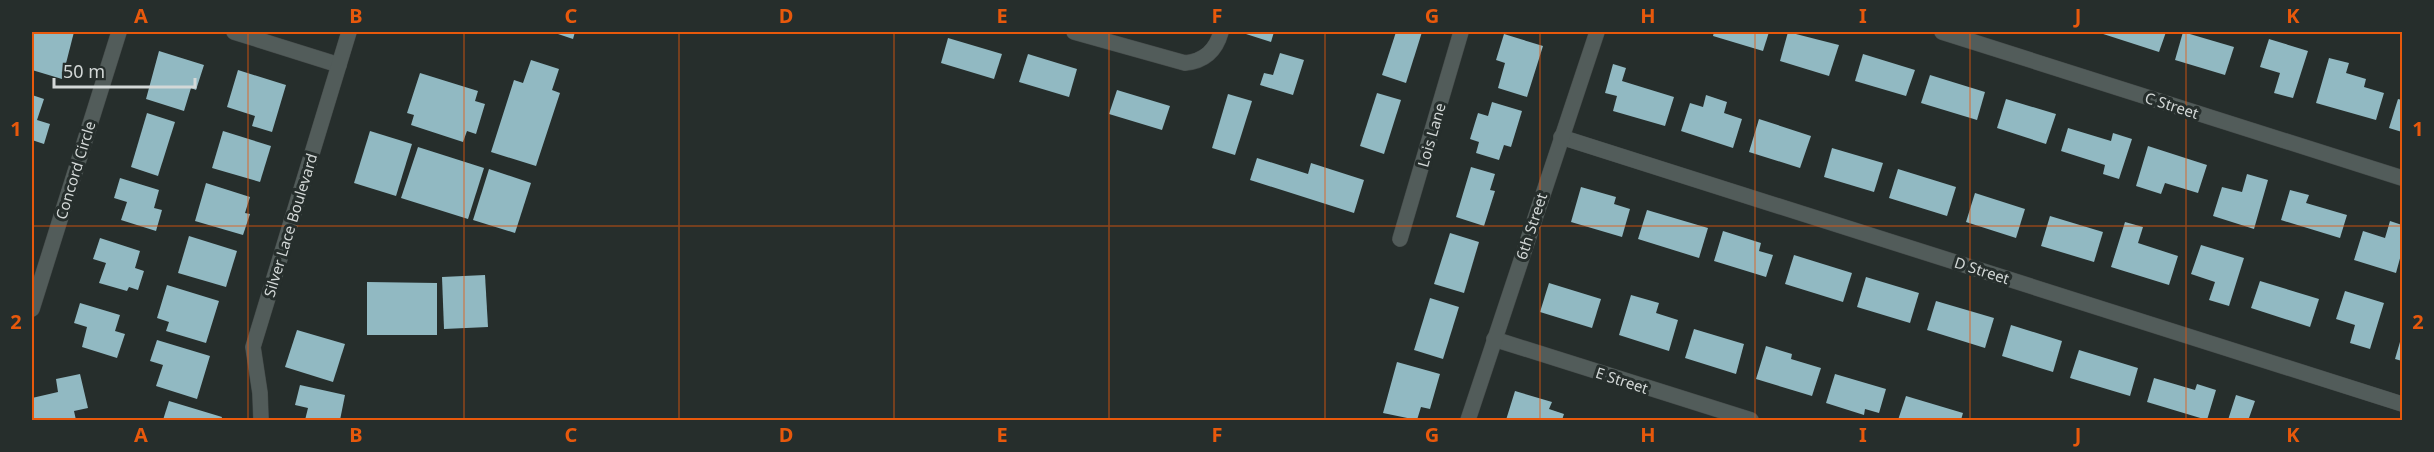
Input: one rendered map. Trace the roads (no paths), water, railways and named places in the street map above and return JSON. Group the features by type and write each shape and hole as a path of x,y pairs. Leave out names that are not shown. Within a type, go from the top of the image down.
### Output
{"street":[{"name":"Concord Circle","path":"32,309 119,32"},
{"path":"234,32 339,65"},
{"name":"Silver Lace Boulevard","path":"261,420 261,393 254,367 253,347 349,32"},
{"path":"1074,32 1185,63 1196,62 1211,53 1218,43 1221,32"},
{"name":"Lois Lane","path":"1400,239 1461,32"},
{"name":"6th Street","path":"1468,420 1597,32"},
{"name":"C Street","path":"1942,32 2403,178"},
{"name":"D Street","path":"1561,136 2403,404"},
{"name":"E Street","path":"1494,339 1751,420"}]}
